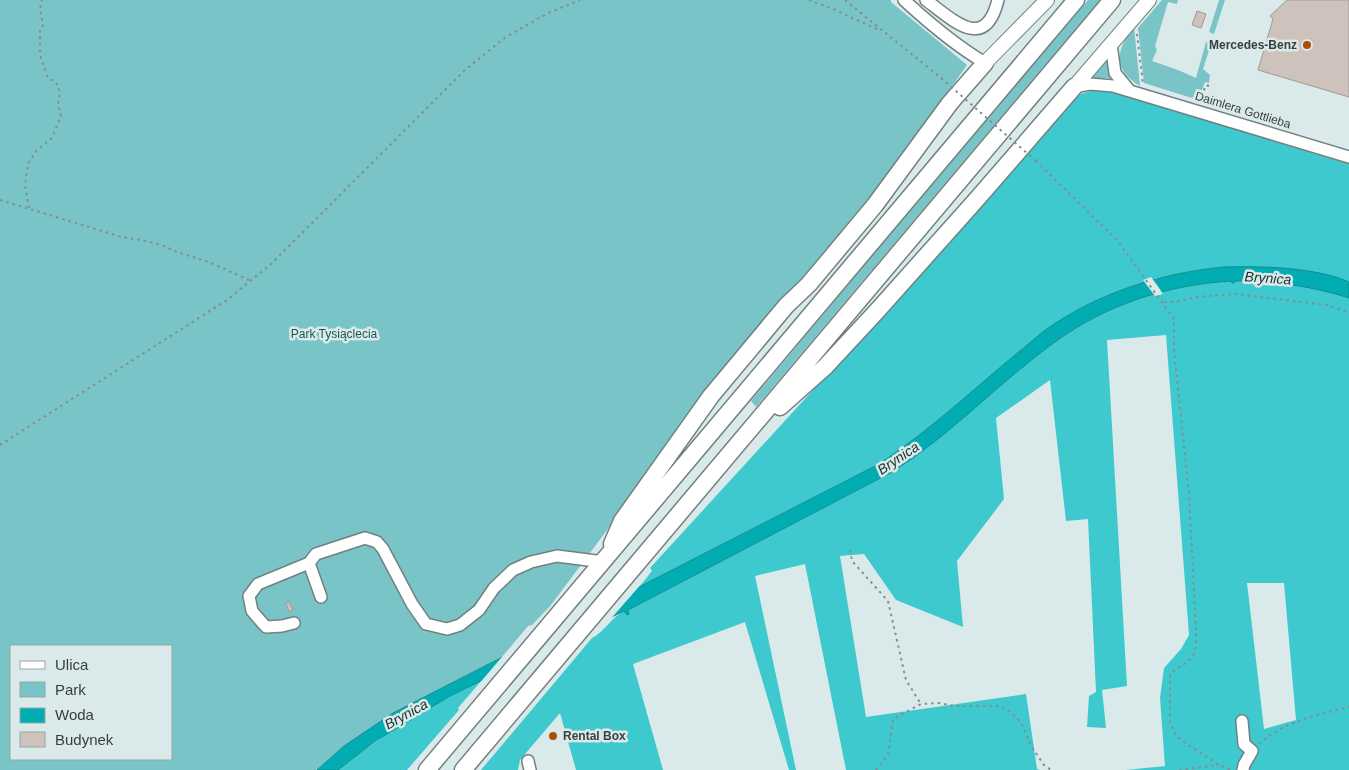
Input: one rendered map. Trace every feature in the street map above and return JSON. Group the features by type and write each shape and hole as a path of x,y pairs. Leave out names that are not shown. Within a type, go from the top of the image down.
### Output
{"highway":[{"path":"427,770 1076,0"},
{"path":"463,770 1112,0"},
{"path":"604,562 622,521 711,396 786,306 810,284 874,205 950,104 985,63"},
{"path":"732,451 825,367 977,199 1074,87"}],"main road":[{"path":"985,63 1047,0"},
{"path":"1074,87 1149,0"}],"street":[{"path":"904,0 962,50 985,63"},
{"path":"931,1 965,27 973,29 981,28 988,24 993,17 998,0"},
{"path":"1111,44 1115,73 1129,90"},
{"name":"Daimlera Gottlieba","path":"1074,87 1090,84 1113,86 1129,90 1349,156"},
{"path":"294,623 266,627 252,611 249,596 258,584 309,563 316,554 365,538 378,542 383,549 412,604 426,624 447,629 460,625 479,610 494,588 513,570 531,562 557,556 604,562"},
{"path":"309,563 322,597"},
{"path":"1242,722 1244,744 1252,750 1243,770"}],"path":[{"path":"29,208 25,185 28,164 36,151 52,138 61,116 58,104 60,92 56,82 48,78 40,55 40,31 43,25 40,9 42,0"},
{"path":"0,445 227,300 271,264 465,70 506,37 525,25 580,0"},
{"path":"809,0 881,31"},
{"path":"845,0 941,78 1036,161 1117,240 1164,302 1174,319 1174,350 1188,494 1196,630 1195,650 1192,658 1174,670 1170,675 1170,721 1172,728 1181,740 1219,765 1231,770"},
{"path":"1136,27 1143,84 1151,87"},
{"path":"1191,100 1202,94 1206,85 1212,87"},
{"path":"0,200 122,237 161,245 209,262 250,280"},
{"path":"1164,302 1235,294 1328,305 1349,313"},
{"path":"850,550 852,561 888,601 906,680 921,704"},
{"path":"876,770 888,755 893,719 921,704 939,703 954,706 996,706 1008,710 1021,722 1031,746 1044,765 1051,770"},
{"path":"1252,750 1266,738 1289,724 1349,707"},
{"path":"1178,770 1219,765"}],"green space":[{"name":"Park Tysiąclecia","path":"0,0 891,0 891,2 967,65 884,182 714,387 551,605 532,625 528,626 503,656 393,713 344,746 317,770 0,770"},
{"path":"1088,0 1100,0 756,407 751,401"},
{"path":"1162,0 1178,0 1177,4 1168,2 1155,46 1157,50 1152,61 1196,78 1206,42 1211,44 1203,69 1210,75 1209,83 1205,82 1201,92 1192,98 1144,83 1138,28"},
{"path":"1219,0 1225,0 1214,34 1209,32"},
{"path":"1134,27 1140,86 1125,73 1120,59 1123,43"},
{"path":"1106,59 1113,78 1091,78 1091,77"}],"shaded area":[{"path":"1094,90 1109,90 1349,164 1349,282 1303,271 1255,267 1224,267 1153,279 1117,292 1073,313 1044,331 923,433 879,464 639,587 652,571 650,568 935,257 1070,102 1081,94"},
{"path":"1231,281 1276,283 1320,290 1349,298 1349,770 1126,770 1165,766 1160,698 1164,668 1181,649 1189,635 1166,335 1107,340 1127,686 1102,690 1106,728 1087,727 1089,696 1096,692 1088,519 1066,521 1050,380 996,418 1004,499 957,561 963,627 896,600 864,554 840,556 866,717 1026,694 1037,769 1040,770 846,770 805,564 755,576 796,770 789,770 745,622 633,664 663,770 576,770 560,713 520,760 518,770 481,770 592,638 619,614 624,611 629,614 628,610 892,472 934,442 1055,342 1096,317 1117,307 1161,292 1207,283","holes":["1247,583 1284,583 1296,720 1264,729"]},
{"path":"482,680 458,708 459,710 407,770 338,770 389,732 450,696"}],"water":[{"name":"Brynica","path":"1224,267 1288,268 1320,273 1349,282 1349,298 1293,285 1250,281 1235,281 1232,283 1231,281 1207,283 1161,292 1117,307 1096,317 1055,342 934,442 892,472 628,610 629,614 627,615 624,611 450,696 377,740 338,770 317,770 344,746 393,713 879,464 927,429 1044,331 1085,306 1130,287 1153,280 1176,274"}],"pier":[{"path":"1151,277 1163,294 1155,296 1143,280"},
{"path":"643,582 608,622 478,685 507,651"}],"building":[{"name":"Mercedes-Benz","path":"1287,0 1349,0 1349,97 1258,70 1273,19 1270,16"},
{"path":"1197,11 1206,14 1201,28 1192,25"},
{"path":"289,602 293,610 289,612 286,603"}],"place":[{"name":"Mercedes-Benz","path":"1307,45"},
{"name":"Rental Box","path":"553,736"}]}
